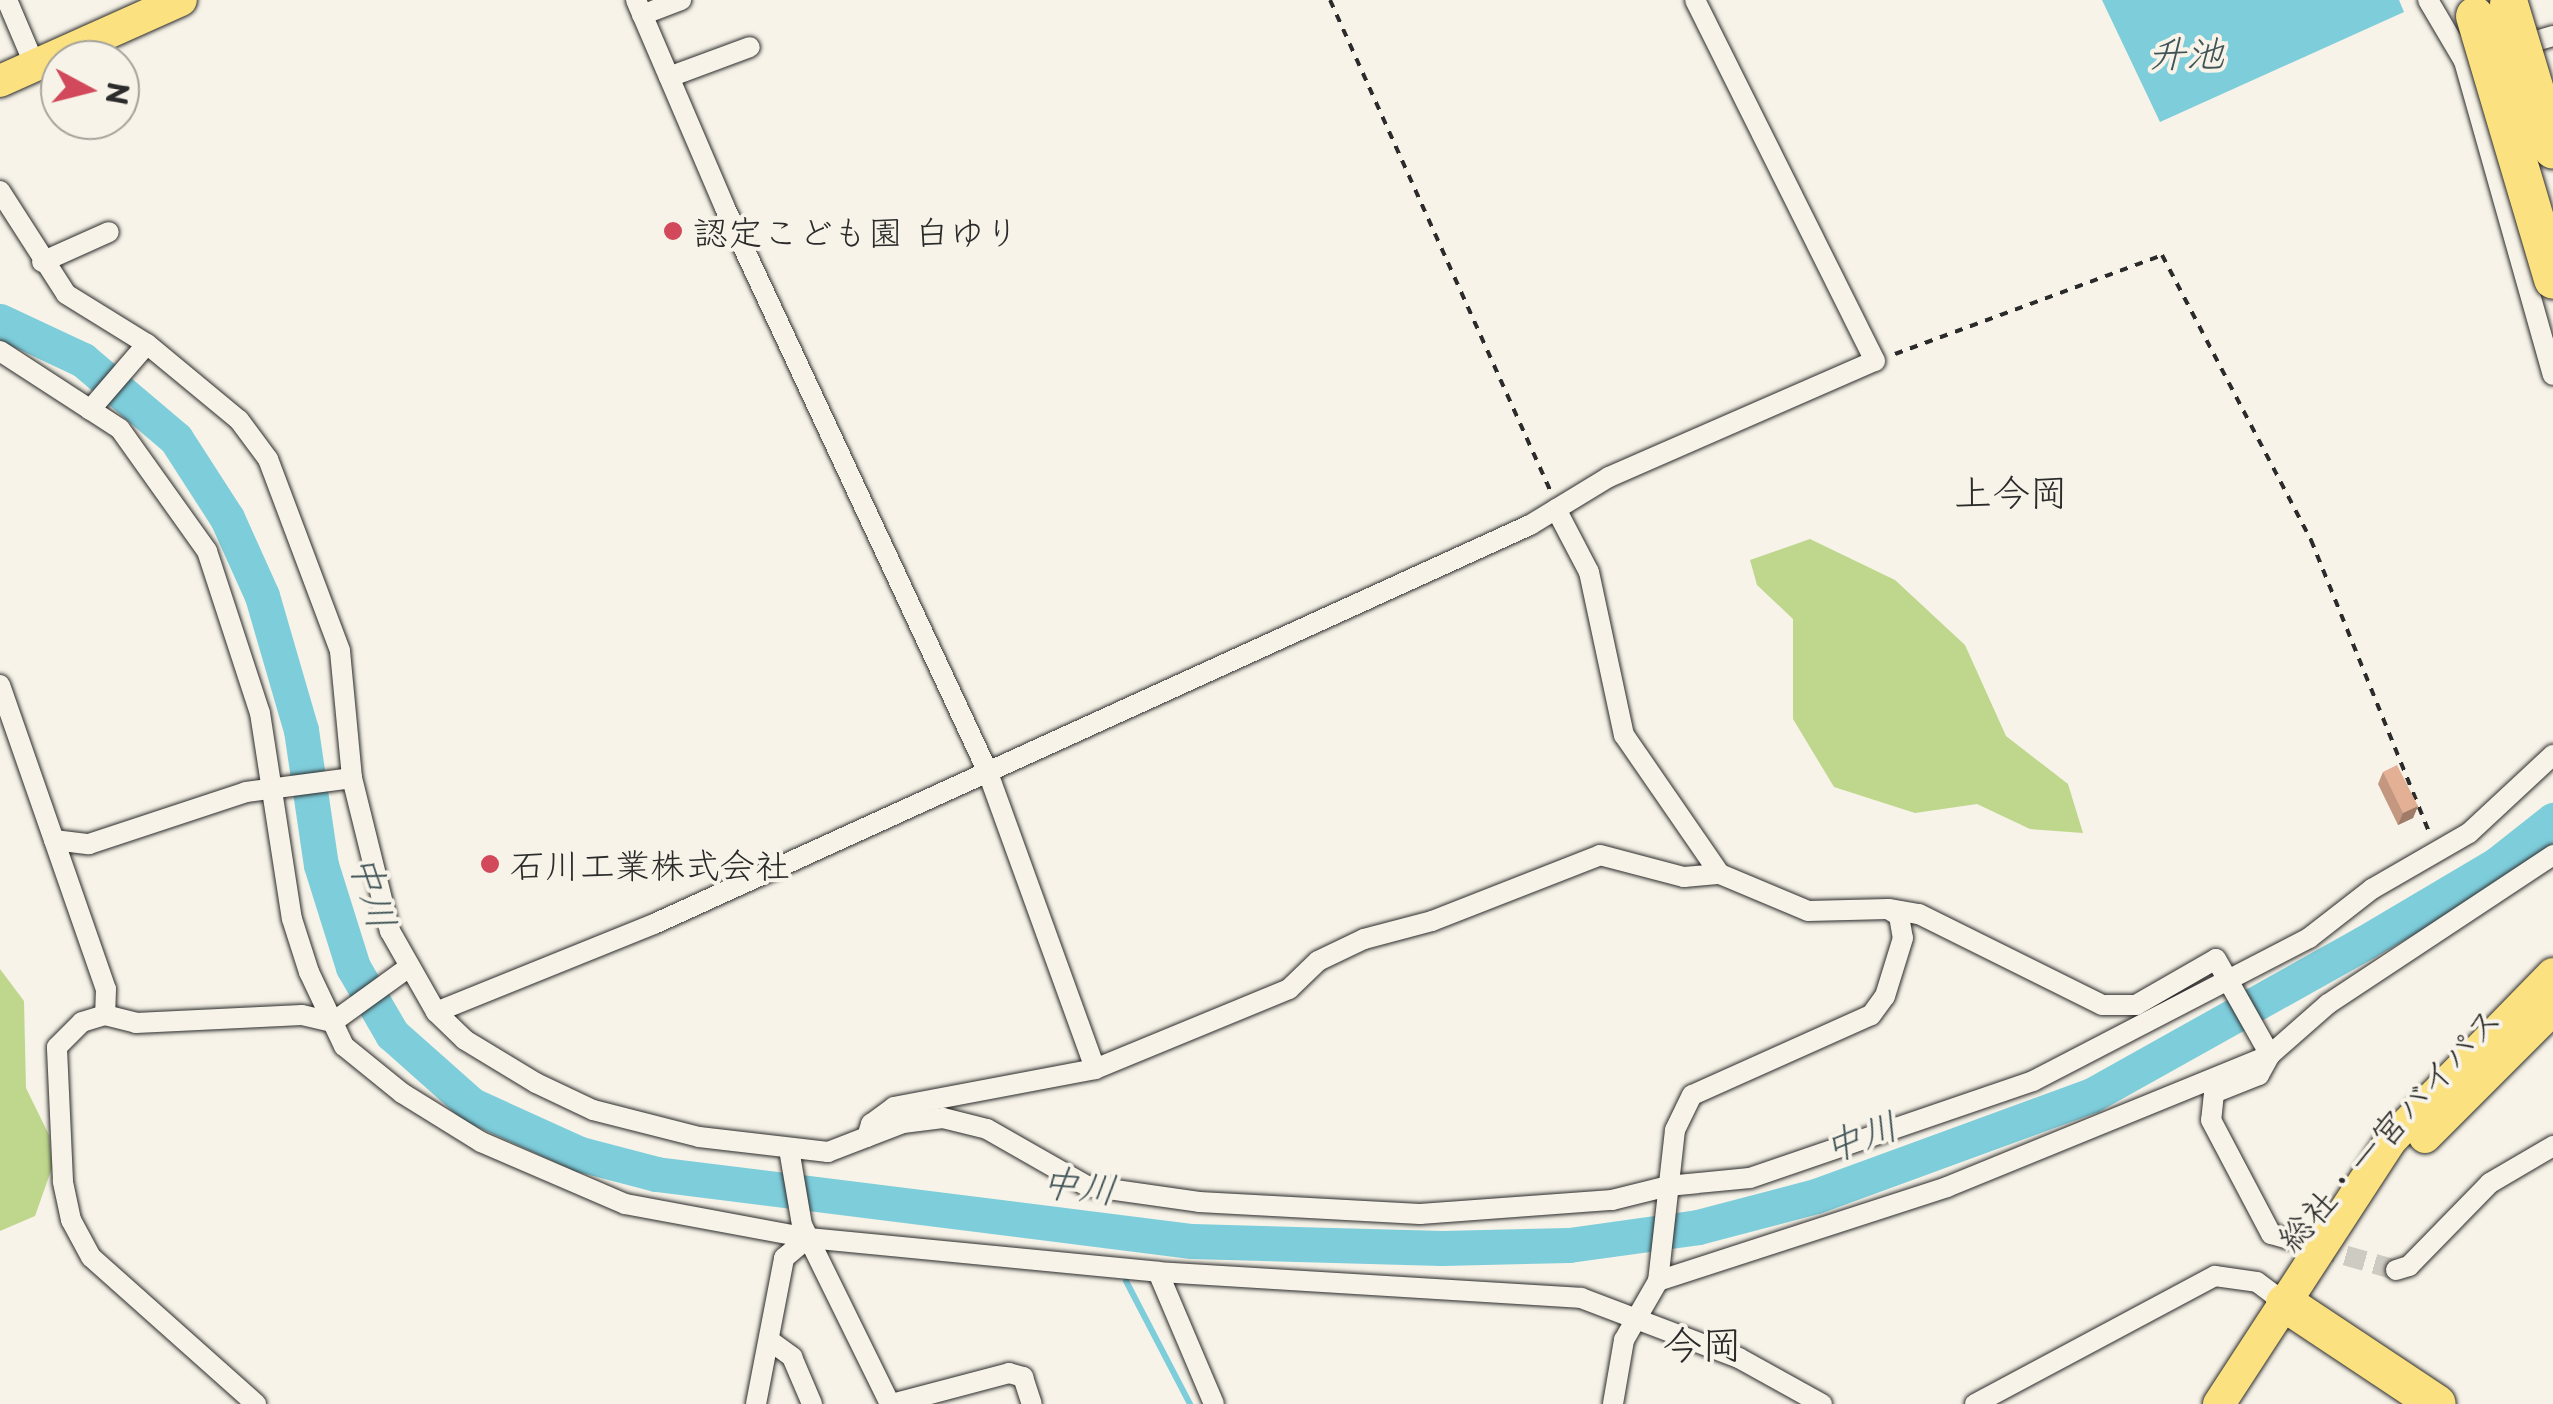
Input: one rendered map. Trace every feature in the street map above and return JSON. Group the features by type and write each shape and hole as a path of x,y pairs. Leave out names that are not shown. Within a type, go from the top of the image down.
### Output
{"highway":[{"path":"2490,5 2553,150"},
{"path":"2490,5 2553,280"},
{"path":"2285,1303 2394,1404"},
{"path":"2285,1303 2437,1404"}],"main road":[{"path":"0,82 181,0"},
{"name":"総社・一宮バイパス","path":"2218,1404 2391,1140 2553,974"},
{"name":"総社・一宮バイパス","path":"2285,1303 2409,1153 2553,1010"}],"street":[{"path":"7,0 35,66"},
{"path":"681,0 639,8 987,770 1095,1069"},
{"path":"436,1012 654,924 1556,509 1608,477 1874,362 1694,0"},
{"path":"2428,0 2464,60 2553,375"},
{"path":"2464,60 2553,36"},
{"path":"669,77 750,47"},
{"path":"0,191 66,294 147,344 239,420 268,459 340,652 352,778 390,931 436,1012 466,1040 593,1110 699,1137 790,1156 828,1152 866,1137 943,1118 987,1129 1087,1186 1199,1202 1420,1214 1612,1200 1668,1186 1750,1178 2033,1080 2229,980 2331,925 2372,889 2468,834 2553,755"},
{"path":"42,262 109,232"},
{"path":"90,410 147,344"},
{"path":"0,351 120,429 206,550 260,713 292,918 344,1046 402,1093 555,1179 625,1204 805,1232 1158,1272 1581,1298 1632,1322 1739,1358 1822,1404"},
{"path":"1556,509 1589,572 1624,735 1720,874"},
{"path":"0,685 106,988 105,1014"},
{"path":"54,840 89,844 246,792 273,792 352,778"},
{"path":"866,1137 871,1124 894,1107 988,1094 1045,1076 1095,1069 1290,989 1318,961 1364,939 1432,921 1600,855 1684,877 1720,874 1808,910 1888,909 1919,914 2102,1005 2136,1005 2216,958 2268,1050 2260,1075 2214,1093 2209,1110 2270,1234 2288,1239"},
{"path":"1658,1277 1947,1187 2268,1050 2328,1004 2553,856"},
{"path":"1613,1404 1632,1322 1658,1277 1674,1130 1692,1096 1871,1015 1885,996 1903,938 1900,916 1888,909"},
{"path":"256,1404 91,1258 71,1220 60,1147 58,1047 82,1022 105,1014 136,1022 302,1015 333,1022 408,968"},
{"path":"2396,1270 2409,1266 2490,1183 2553,1146"},
{"path":"790,1156 805,1232 891,1404 1009,1373 1023,1377 1032,1404"},
{"path":"756,1404 784,1258 805,1232"},
{"path":"1158,1272 1214,1404"},
{"path":"1975,1404 2215,1276 2257,1282 2285,1303"},
{"path":"769,1340 792,1358 812,1404"}],"path":[{"path":"1330,0 1539,456 1556,509"},
{"path":"1874,362 2162,254 2311,540 2430,835"}],"green space":[{"path":"1810,539 1895,580 1965,645 2006,736 2068,784 2083,833 2030,829 1977,804 1915,813 1834,787 1793,719 1793,619 1757,585 1750,560"},
{"path":"0,969 24,1001 26,1088 49,1135 52,1168 35,1216 0,1231"}],"water":[{"name":"升池","path":"2102,0 2399,0 2404,12 2160,122"}],"building":[{"path":"2397,765 2418,806 2403,813 2383,772"}],"waterway":[{"name":"中川","path":"0,321 83,360 176,439 227,518 262,596 301,730 321,865 353,967 392,1034 472,1105 580,1154 656,1174 1192,1241 1442,1248 1569,1245 1698,1227 1816,1196 2092,1095 2496,865 2553,820"},
{"path":"1098,1230 1106,1245"},
{"path":"1126,1281 1190,1404"}],"tunnel":[{"path":"2288,1239 2396,1270"}],"place":[{"name":"認定こども園 白ゆり","path":"673,231"},
{"name":"石川工業株式会社","path":"490,864"}],"district":[{"name":"上今岡","path":"2011,491"},
{"name":"今岡","path":"1702,1343"}]}
